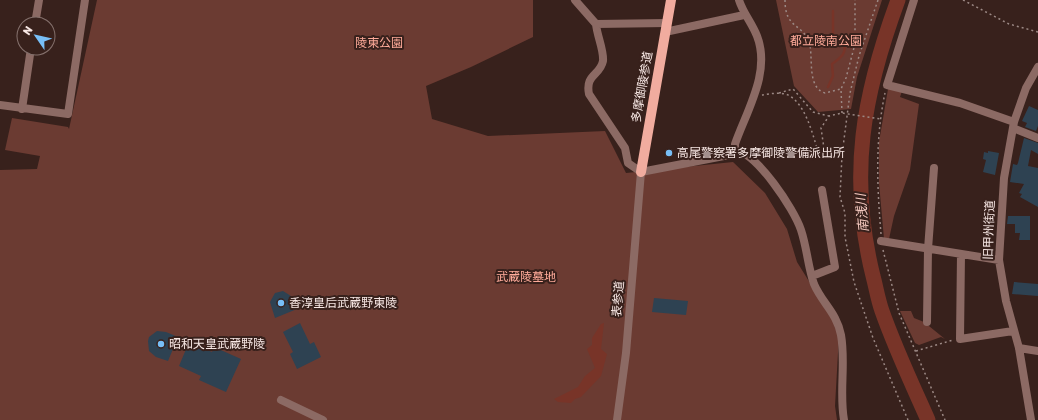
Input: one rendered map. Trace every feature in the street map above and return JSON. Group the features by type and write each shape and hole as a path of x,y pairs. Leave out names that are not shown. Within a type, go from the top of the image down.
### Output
{"main road":[{"name":"多摩御陵参道","path":"640,176 671,0"}],"street":[{"path":"36,16 39,0"},
{"path":"0,105 68,114 84,0"},
{"path":"575,0 596,24 603,61 600,68 590,78 588,88 589,94 625,148 628,162 640,176 729,155 735,150 741,151 750,158 788,204 801,230 812,276 817,290 834,315 840,332 843,350 841,396 844,420"},
{"path":"735,150 735,144 754,94 760,71 761,55 756,35 744,15 739,0"},
{"path":"914,0 887,85 960,103 1014,125 1038,138"},
{"path":"596,24 666,27 744,15"},
{"path":"22,109 30,56"},
{"name":"旧甲州街道","path":"1031,420 1019,348 1013,331 999,260 1004,178 1014,125 1026,88 1038,67"},
{"path":"927,322 928,249 934,168"},
{"name":"表参道","path":"617,420 626,353 640,176"},
{"path":"812,276 835,267 822,190"},
{"path":"881,241 999,260"},
{"path":"961,254 960,339 1013,331"},
{"path":"1019,348 1038,351"},
{"path":"281,400 323,420"}],"path":[{"path":"785,0 785,9 789,20 808,40 814,79 817,88 825,93 841,89"},
{"path":"842,113 841,89 846,78 855,44 855,0"},
{"path":"878,0 859,56 850,92 842,155 840,197 845,213 845,237 854,282 873,338 908,420"},
{"path":"964,0 1009,24 1038,32"},
{"path":"887,85 880,119 877,169 881,241 896,304 945,420"},
{"path":"754,94 779,93 793,89 813,112 829,116 842,113 880,119"},
{"path":"779,93 789,96 806,116 820,158 825,155 821,128 829,116"},
{"path":"916,351 949,340 960,339"}],"green space":[{"name":"武蔵陵墓地","path":"97,0 533,0 533,37 471,67 426,86 432,119 488,136 605,131 626,173 733,162 765,193 787,229 797,262 833,320 839,335 835,406 837,420 0,420 0,170 37,169 40,156 5,150 12,118 68,127 69,129"},
{"name":"都立陵南公園","path":"776,0 882,0 857,77 851,109 818,112 794,86"},
{"path":"890,88 902,91 900,97 919,104 910,170 894,216 889,239 884,239 879,183 879,142 888,89"},
{"path":"900,311 911,311 914,318 924,322 945,339 941,337 919,345 915,343"}],"shaded area":[{"path":"604,323 601,349 607,354 601,376 581,397 575,399 571,403 558,402 554,399 578,387 585,376 595,368 587,349 592,345 592,338 601,324"}],"building":[{"path":"1029,106 1038,110 1038,126 1036,131 1025,127 1027,123 1022,121"},
{"path":"1024,138 1038,143 1038,154 1031,150 1028,166 1038,168 1038,207 1020,197 1022,194 1019,193 1024,184 1010,182 1013,164 1017,165 1018,163"},
{"path":"988,151 999,153 995,175 983,172 986,160 983,159 984,152 988,153"},
{"path":"1008,216 1030,216 1030,240 1019,240 1020,233 1015,233 1015,224 1007,224"},
{"path":"1014,282 1038,284 1038,296 1012,294"},
{"path":"283,291 291,296 297,309 275,318 270,302 275,293"},
{"path":"654,298 688,301 686,315 652,312"},
{"path":"300,323 310,344 314,342 321,357 297,369 290,354 293,352 283,332"},
{"path":"157,331 166,332 178,337 168,361 156,357 149,351 149,337"},
{"path":"189,342 212,352 214,347 241,359 226,392 199,380 201,376 179,366"}],"waterway":[{"name":"南浅川","path":"898,0 886,35 868,102 863,136 861,204 865,239 881,307 898,352 928,420"},
{"path":"828,87 833,76 832,64 841,57 845,49 844,41 836,39 833,33 833,11"}],"place":[{"name":"高尾警察署多摩御陵警備派出所","path":"669,153"},
{"name":"香淳皇后武蔵野東陵","path":"281,303"},
{"name":"昭和天皇武蔵野陵","path":"161,344"}],"park label":[{"name":"陵東公園","path":"379,43"}]}
